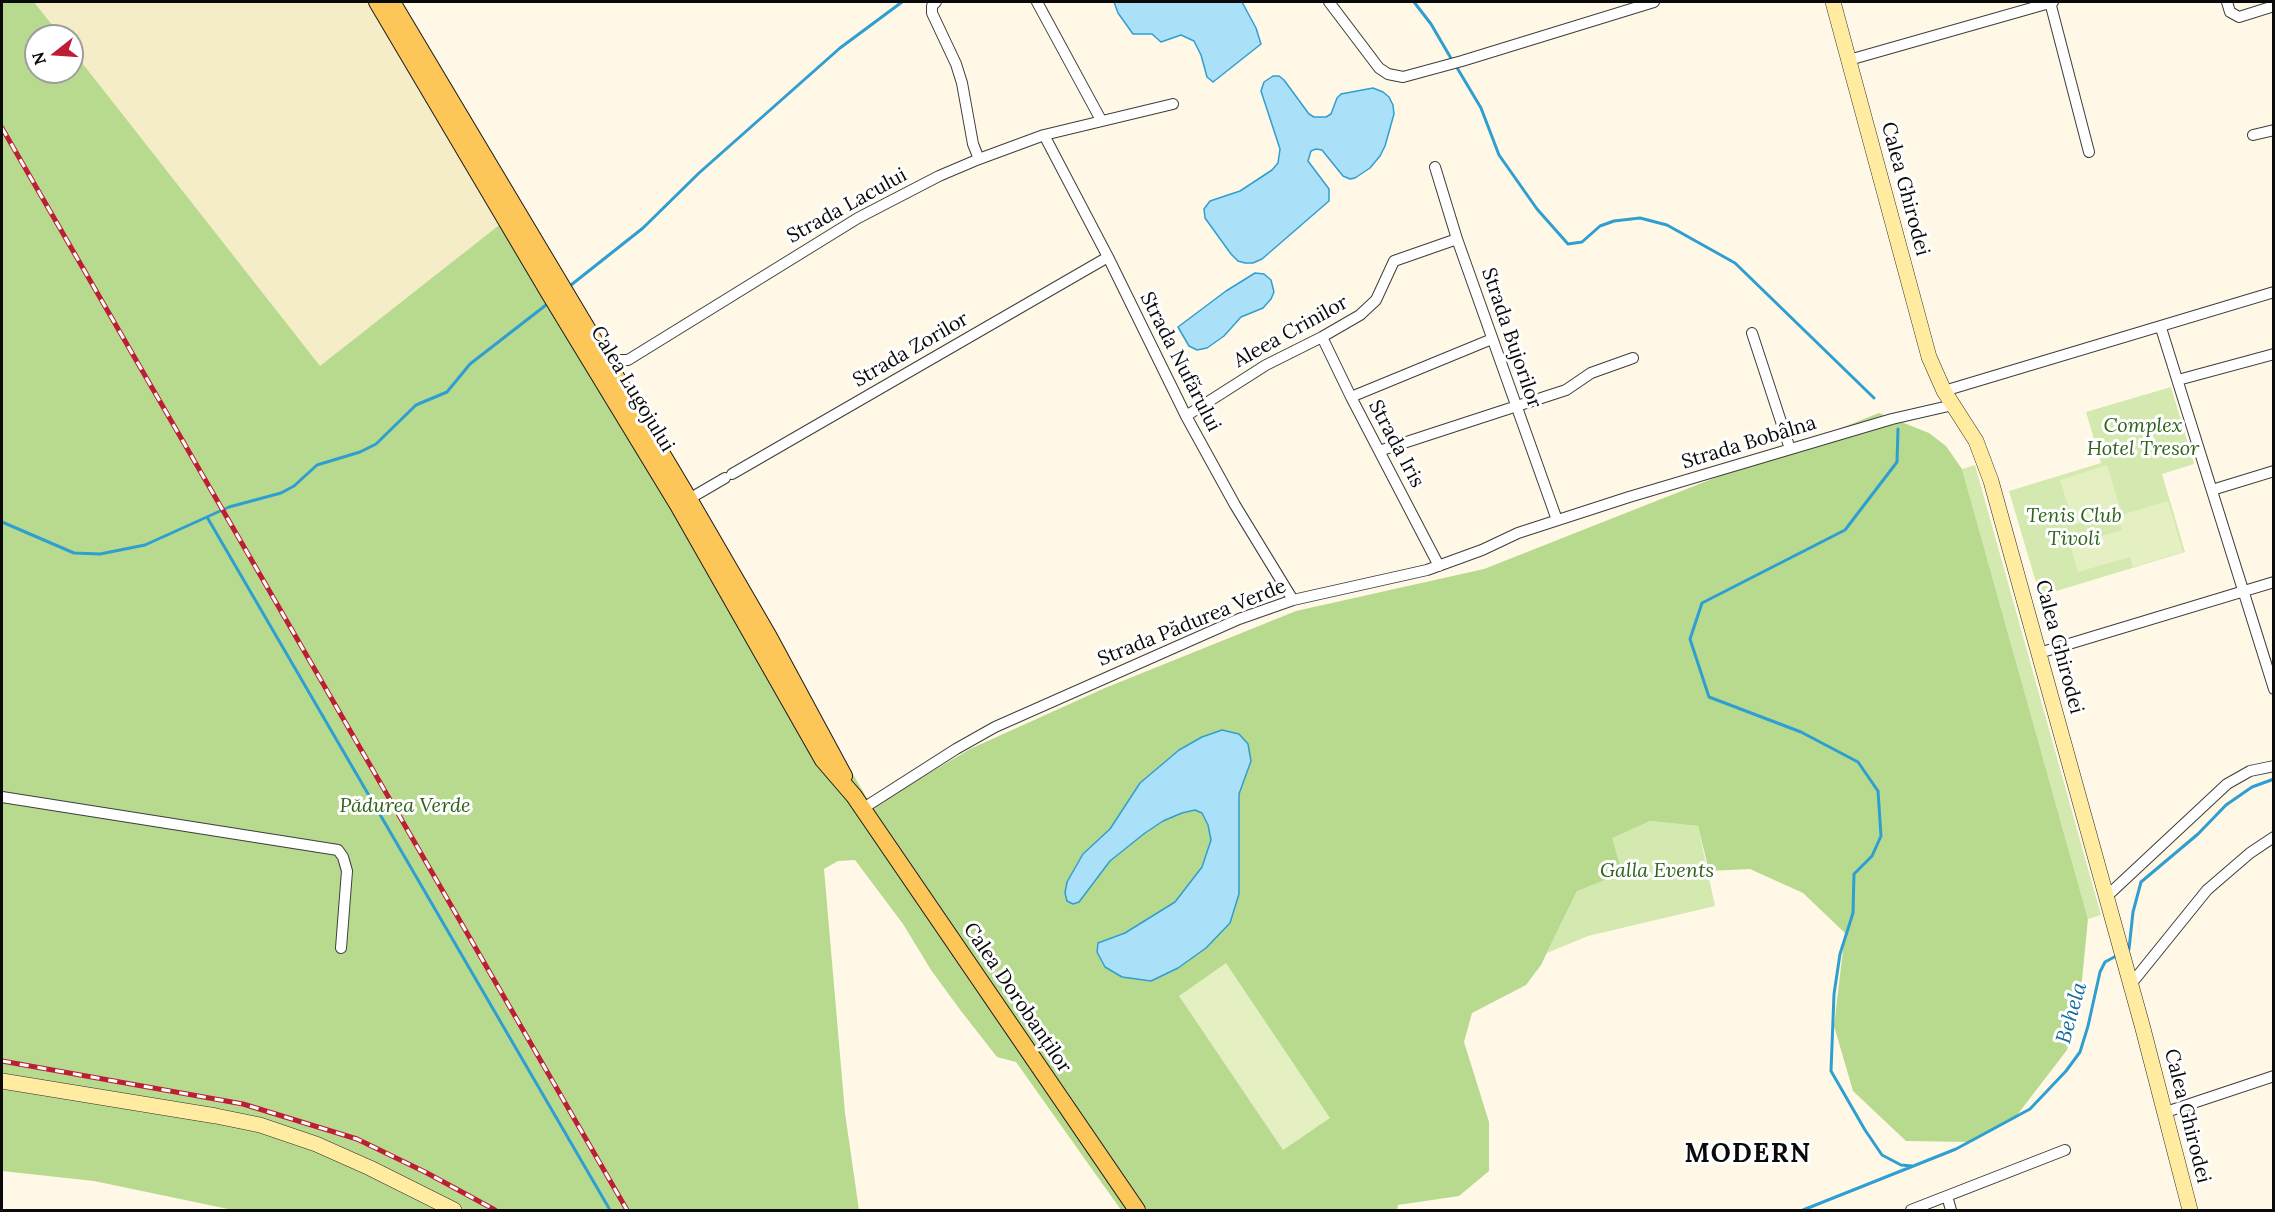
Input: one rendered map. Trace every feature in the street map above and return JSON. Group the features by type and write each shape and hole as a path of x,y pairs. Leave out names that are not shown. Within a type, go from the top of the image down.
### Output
{"main road":[{"name":"Calea Lugojului","path":"377,2 678,506 823,760 858,802"},
{"name":"Calea Lugojului","path":"392,2 689,499 834,753 858,802"},
{"name":"Calea Dorobanților","path":"858,802 1137,1210"}],"street":[{"path":"936,2 932,6 932,13 956,64 962,83 973,144 979,159"},
{"path":"1037,2 1101,120"},
{"path":"1329,2 1376,65 1385,73 1407,77 1654,2"},
{"name":"Calea Ghirodei","path":"1833,2 1929,357 1944,392 1976,441 1991,481 2166,1112 2190,1210"},
{"path":"1849,60 2051,2 2089,152"},
{"path":"2227,2 2230,12 2240,17 2274,6"},
{"name":"Strada Lacului","path":"628,360 858,218 907,192 979,159 1044,135 1173,104"},
{"path":"2253,135 2274,130"},
{"name":"Strada Nufărului","path":"1044,135 1108,257 1186,416 1235,505 1293,600"},
{"name":"Strada Bujorilor","path":"1435,167 1457,239 1557,520"},
{"name":"Aleea Crinilor","path":"1186,416 1266,365 1360,315 1374,303 1394,261 1457,239"},
{"name":"Strada Zorilor","path":"689,499 1108,257"},
{"path":"1944,392 2162,328 2274,292"},
{"path":"2162,328 2274,689"},
{"path":"1752,333 1790,449"},
{"name":"Strada Iris","path":"1322,337 1439,566"},
{"path":"1351,397 1492,339"},
{"path":"2178,380 2274,354"},
{"path":"1379,451 1566,390 1591,373 1633,358"},
{"path":"608,360 628,360 620,381"},
{"name":"Strada Bobâlna","path":"1557,520 1892,419 1953,405"},
{"path":"2212,490 2274,471"},
{"name":"Strada Pădurea Verde","path":"858,802 1015,717 1197,636 1293,600 1439,566 1482,550 1518,533 1557,520"},
{"path":"2039,653 2274,582"},
{"path":"2106,897 2227,784 2250,771 2274,766"},
{"path":"2,797 338,850 343,857 346,871 341,948"},
{"path":"2131,984 2207,890 2250,853 2274,837"},
{"path":"2166,1112 2274,1076"},
{"path":"2,1082 260,1125 316,1144 454,1210"},
{"path":"1911,1210 2065,1150"},
{"path":"1947,1196 1951,1210"}],"shaded area":[{"path":"34,2 386,2 512,215 320,367 84,65 84,24 51,24"}],"green space":[{"name":"Pădurea Verde","path":"2,2 34,2 51,24 24,24 24,84 84,84 84,65 320,366 512,215 567,281 872,807 970,749 1105,688 1296,611 1484,569 1879,413 1929,433 1946,446 1962,469 2088,919 2081,990 2067,1050 2014,1119 1972,1142 1906,1141 1853,1091 1834,1026 1845,933 1803,893 1750,869 1709,871 1698,826 1650,821 1612,838 1622,873 1577,891 1541,965 1526,985 1472,1013 1464,1042 1489,1122 1489,1171 1459,1196 1398,1205 1397,1210 1121,1210 1016,1062 997,1057 961,1011 931,970 903,924 855,860 838,861 824,869 845,1113 859,1210 233,1210 94,1181 2,1171"},
{"name":"Tenis Club Tivoli","path":"2171,387 2194,464 2162,474 2185,552 2040,596 2009,491 2101,463 2086,412"},
{"path":"1975,465 2101,915 2088,919 1962,469"},
{"path":"2107,465 2121,511 2074,525 2060,480"},
{"path":"2168,501 2183,552 2133,567 2130,557 2078,572 2070,545 2122,530 2118,516"},
{"name":"Galla Events","path":"1650,821 1698,826 1715,906 1588,936 1547,953 1577,891 1612,837"},
{"path":"1226,963 1330,1118 1283,1150 1179,996"}],"water":[{"path":"1114,2 1242,2 1256,28 1261,44 1213,82 1207,77 1201,55 1194,41 1181,35 1161,42 1152,34 1133,34 1118,13"},
{"path":"1273,76 1279,76 1309,114 1314,117 1326,117 1331,114 1341,94 1373,88 1389,97 1394,114 1380,156 1370,168 1355,178 1350,179 1343,176 1322,150 1311,151 1308,161 1329,189 1329,201 1262,259 1253,263 1245,263 1238,261 1231,254 1205,218 1204,209 1210,201 1240,191 1272,170 1278,163 1280,149 1261,91 1264,82"},
{"path":"1255,273 1264,274 1271,280 1274,292 1263,308 1241,317 1224,336 1207,348 1197,350 1189,346 1178,327 1226,291"},
{"path":"1222,730 1239,734 1248,744 1251,761 1239,794 1239,894 1230,923 1206,948 1178,968 1151,981 1122,977 1105,967 1097,952 1098,943 1125,933 1175,902 1202,867 1211,840 1208,825 1202,813 1195,810 1182,813 1163,821 1145,833 1110,861 1079,902 1073,904 1067,901 1065,893 1067,882 1083,854 1110,829 1140,783 1179,750 1202,737"}],"waterway":[{"path":"571,285 643,228 699,173 840,48 902,2"},
{"path":"1414,2 1431,24 1452,60"},
{"path":"1456,66 1481,108 1499,155 1537,209 1568,244 1582,242 1600,226 1614,221 1640,218 1667,225 1735,263 1874,398"},
{"path":"2,522 74,553 100,554 145,545 229,507 281,493 294,486 317,465 360,452 376,444 416,405 447,392 470,364 546,305"},
{"path":"1898,429 1897,462 1845,530 1702,603 1690,639 1709,697 1801,732 1858,762 1878,791 1881,836 1872,856 1854,874 1853,913 1840,954 1834,994 1831,1071 1882,1155 1901,1165 1912,1166"},
{"path":"207,517 610,1210"},
{"name":"Behela","path":"2126,951 2129,949 2133,912 2141,882 2198,834 2226,805 2252,787 2274,779"},
{"name":"Behela","path":"1803,1210 1956,1149 2030,1109 2066,1071 2080,1052 2100,972 2105,962 2118,955"}],"railway":[{"path":"2,128 627,1210"},
{"path":"2,1061 243,1104 357,1139 495,1210"}],"district":[{"name":"MODERN","path":"1748,1155"}],"park label":[{"name":"Complex Hotel Tresor","path":"2143,438"}]}
